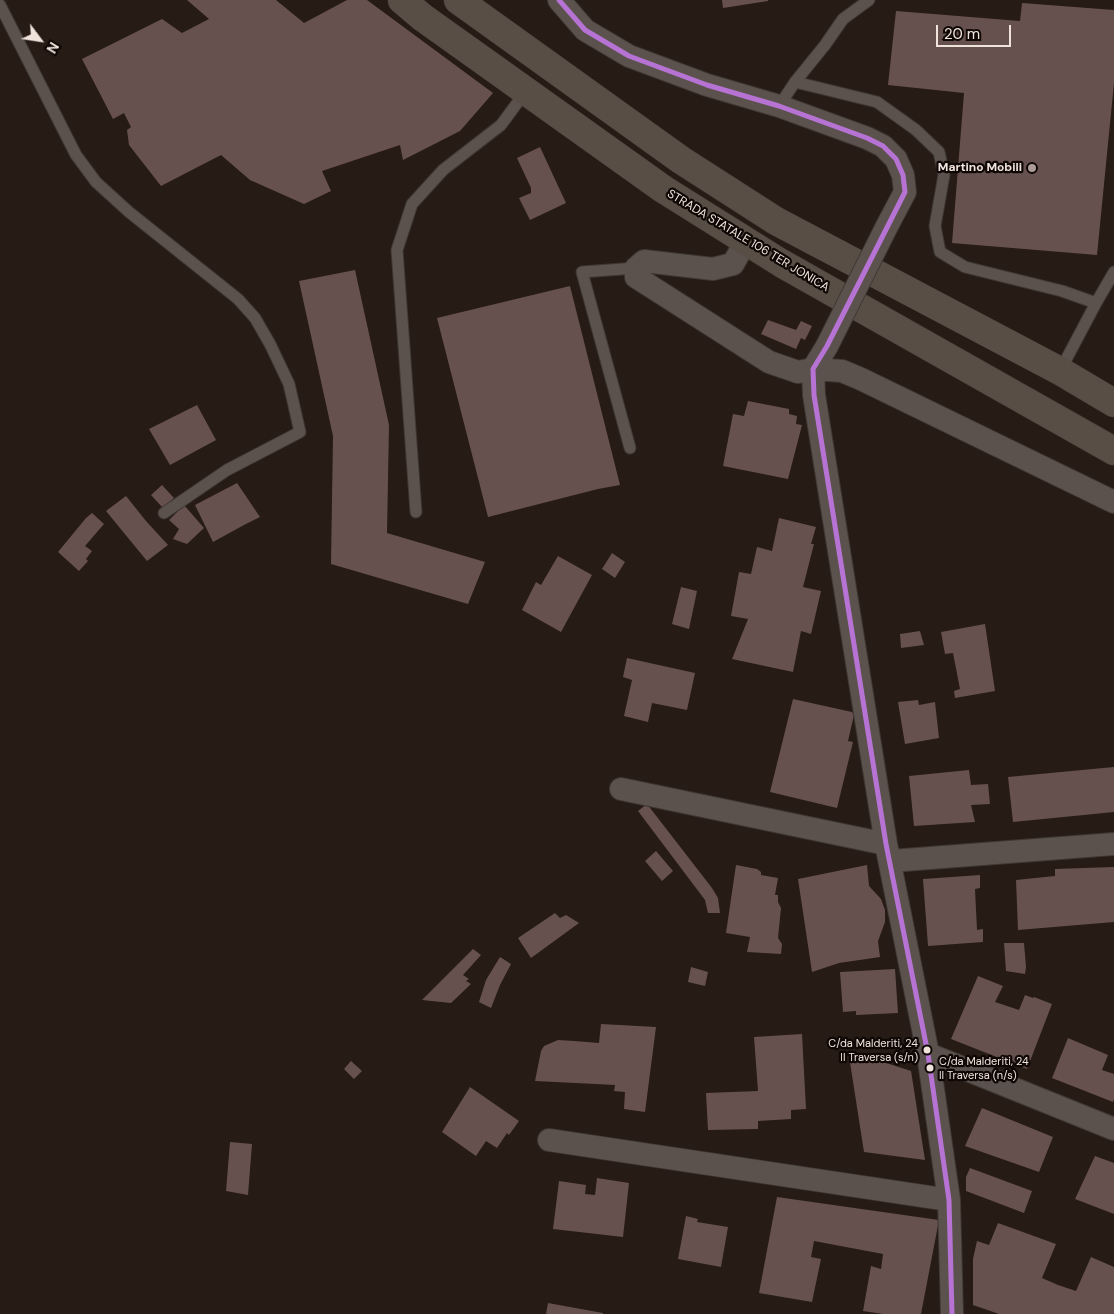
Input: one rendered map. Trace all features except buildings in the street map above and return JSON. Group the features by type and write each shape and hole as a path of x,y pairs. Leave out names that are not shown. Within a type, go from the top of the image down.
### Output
{"main road":[{"name":"STRADA STATALE 106 TER JONICA","path":"402,0 422,17 663,189 790,268 1114,452"},
{"path":"458,0 681,160 776,221 1060,371 1114,402"}],"street":[{"path":"559,0 585,30 630,56 707,86 779,106 876,142 884,146 896,159 904,175 905,192 827,346 813,369 814,395 888,853 928,1054 949,1200 952,1314"},
{"path":"746,241 733,264 713,269 644,261 636,268 636,278 769,362 798,372 813,369 842,371 1114,502"},
{"path":"621,789 888,853 1114,844"},
{"path":"928,1054 1114,1130"},
{"path":"549,1140 949,1200"}],"lane":[{"path":"779,106 843,18 869,0"},
{"path":"0,5 76,155 96,182 129,212 238,299 256,318 289,384 300,432 227,470 164,513"},
{"path":"795,82 877,102 916,130 939,152 944,175 935,226 940,252 965,266 1062,291 1096,303"},
{"path":"416,512 397,250 412,204 442,170 501,125 526,91"},
{"path":"630,448 582,272 636,268"},
{"path":"1060,371 1114,272"}],"transit line":[{"path":"559,0 585,30 629,56 707,85 779,106 867,138 883,146 896,159 903,175 905,192 827,346 813,369 814,395 886,844 928,1054 949,1200 952,1314"}],"place":[{"name":"Martino Mobili","path":"1032,168"},
{"name":"C/da Malderiti, 24 II Traversa (s/n)","path":"927,1050"},
{"name":"C/da Malderiti, 24 II Traversa (n/s)","path":"930,1068"}]}
